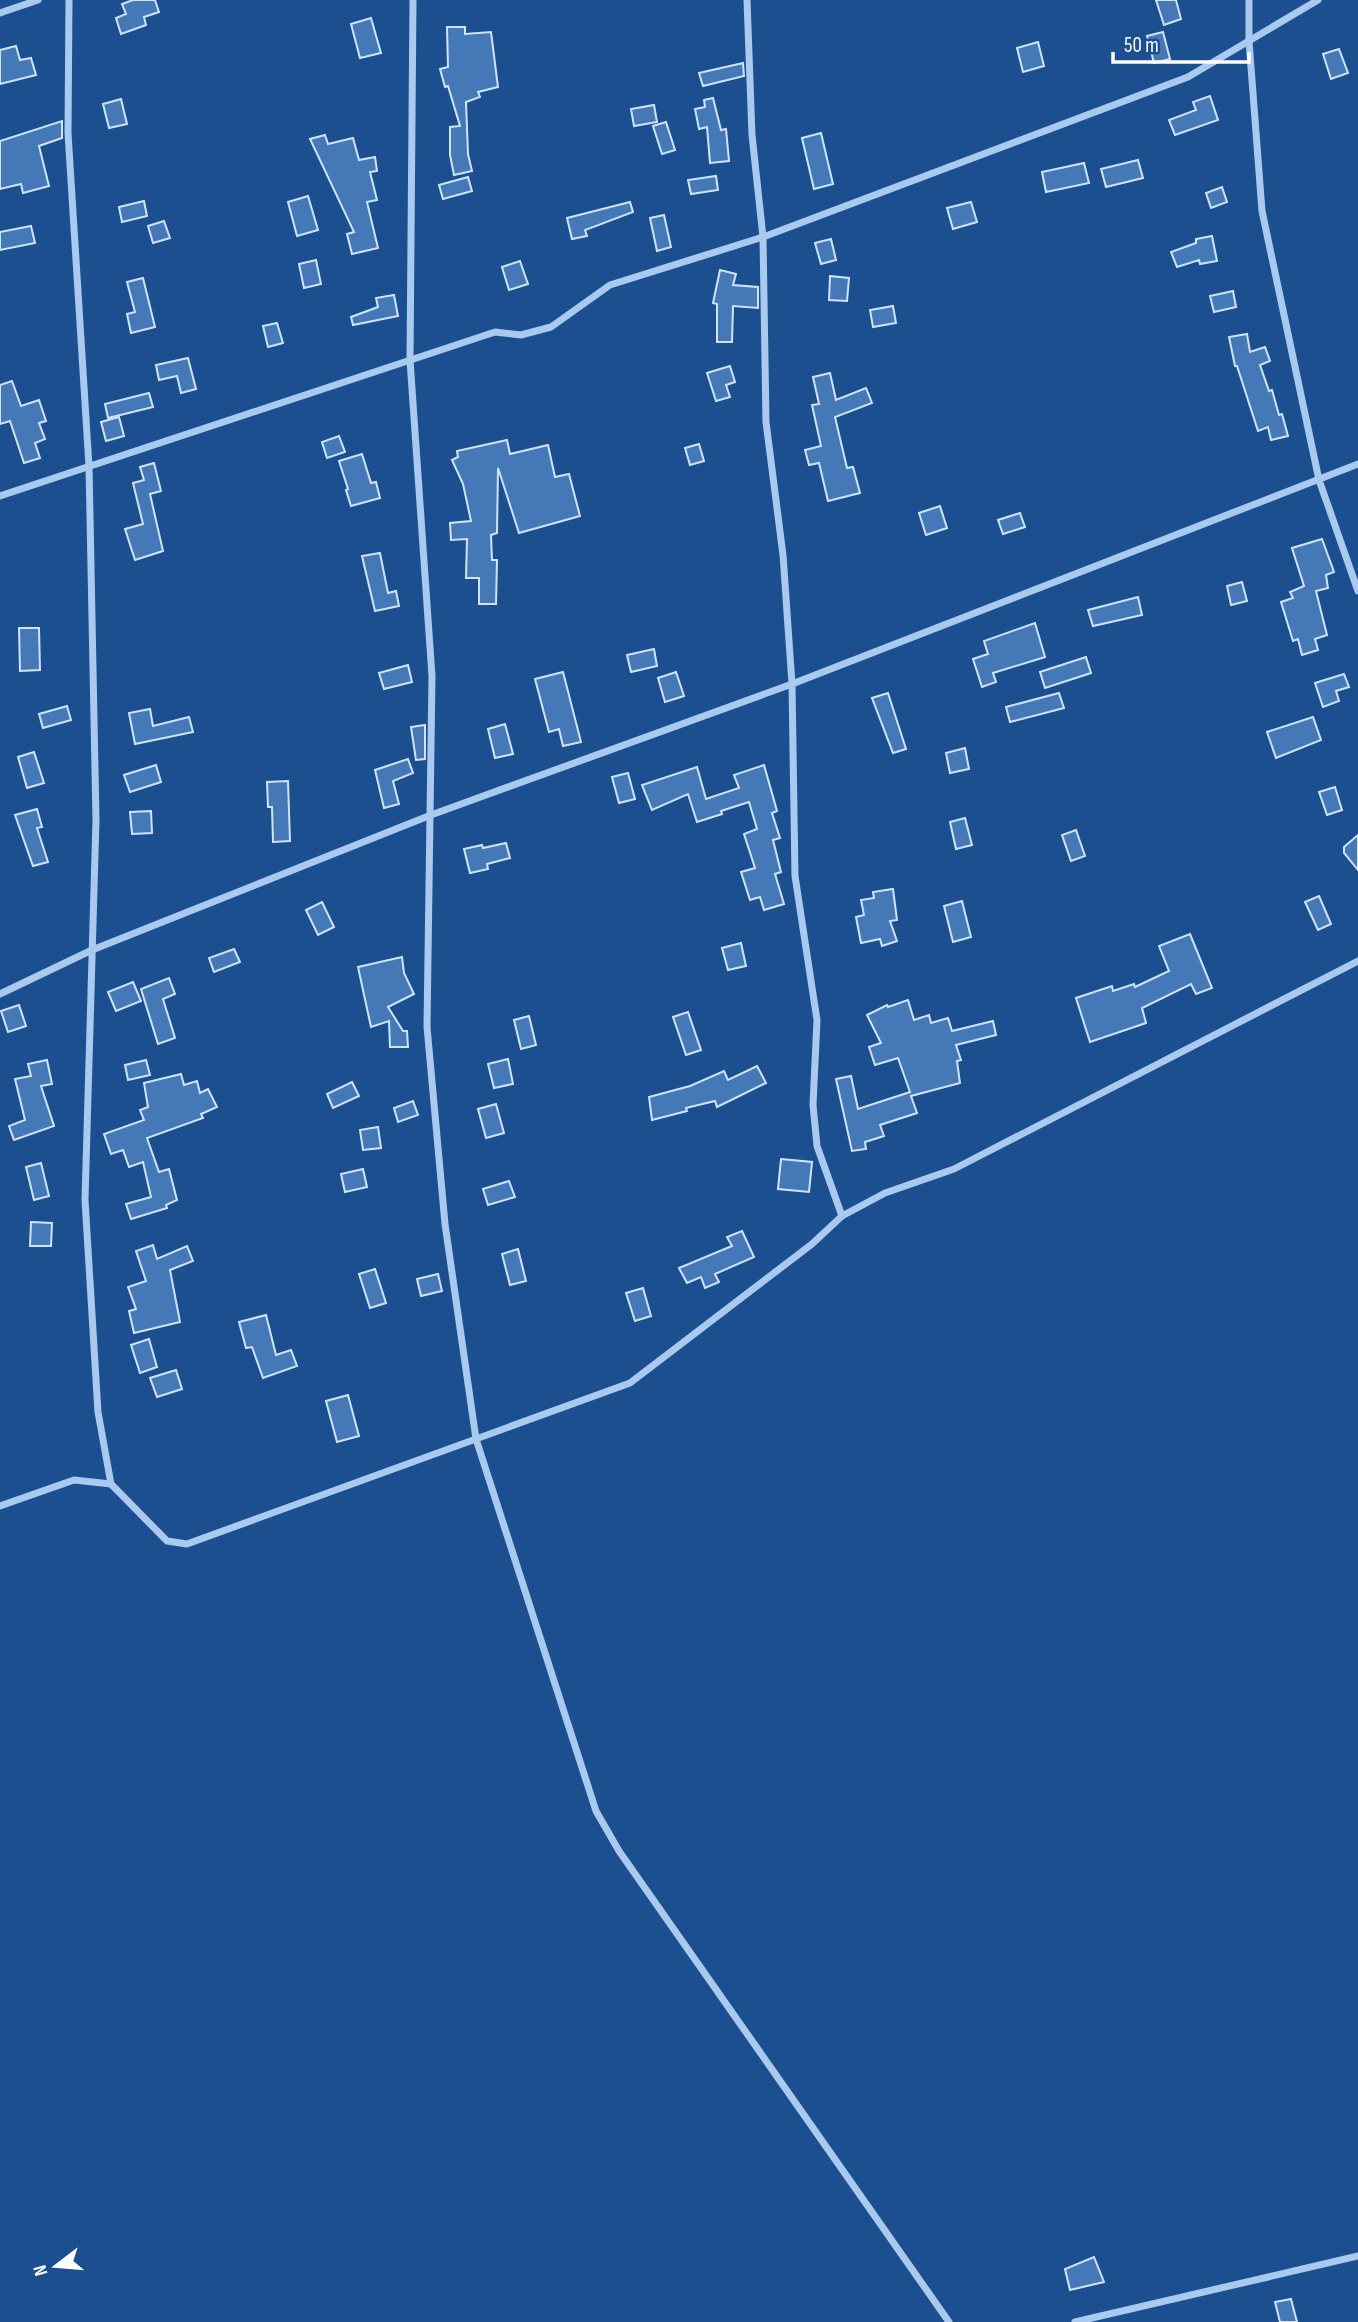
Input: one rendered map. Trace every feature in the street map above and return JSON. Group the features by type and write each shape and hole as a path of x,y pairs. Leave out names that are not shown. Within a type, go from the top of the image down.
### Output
{"street":[{"path":"0,13 38,0"},
{"path":"69,0 68,133 89,466 96,820 85,1200 99,1412 111,1484 167,1541 187,1544 630,1383 812,1244 842,1216 885,1193 954,1169 1358,961"},
{"path":"413,0 410,360 432,676 427,1027 445,1224 476,1439 596,1811 627,1863 949,2322"},
{"path":"747,0 752,135 763,237 766,422 783,555 792,684 795,876 817,1020 813,1105 817,1146 842,1216"},
{"path":"1249,0 1249,41 1262,211 1319,480 1358,591"},
{"path":"0,496 495,332 521,335 551,327 610,285 763,237 1188,77 1318,0"},
{"path":"0,994 92,950 431,815 792,684 1358,464"},
{"path":"0,1506 74,1480 111,1484"},
{"path":"1075,2322 1358,2256"}],"building":[{"path":"133,0 155,0 159,12 144,17 146,25 121,34 116,18 126,14 122,4"},
{"path":"1156,0 1176,0 1181,19 1164,25"},
{"path":"371,18 381,53 360,58 351,24"},
{"path":"447,27 465,27 465,34 491,32 498,87 478,92 480,97 466,102 468,154 472,171 454,175 450,155 450,127 460,126 440,69 448,67"},
{"path":"1163,32 1170,59 1154,63 1147,36"},
{"path":"1038,42 1044,66 1023,72 1017,48"},
{"path":"16,46 20,60 31,58 36,75 0,84 0,50"},
{"path":"1339,49 1348,73 1331,79 1323,54"},
{"path":"743,63 744,76 703,86 699,73"},
{"path":"1210,96 1218,120 1175,135 1169,120 1196,110 1193,102"},
{"path":"713,98 721,130 726,129 729,161 710,163 707,127 699,129 695,109 705,107 704,100"},
{"path":"121,99 127,124 109,128 103,104"},
{"path":"654,105 657,122 634,126 631,109"},
{"path":"62,121 62,138 39,146 49,186 23,193 21,184 0,189 0,141"},
{"path":"666,122 675,150 662,154 653,126"},
{"path":"821,133 833,184 814,189 802,138"},
{"path":"325,135 328,144 353,138 359,160 375,157 377,171 370,172 377,200 367,202 378,248 352,254 347,234 354,232 310,139"},
{"path":"1138,160 1143,178 1106,187 1101,169"},
{"path":"1084,163 1089,183 1046,192 1042,172"},
{"path":"716,176 718,190 691,194 688,180"},
{"path":"468,177 472,191 443,199 439,185"},
{"path":"1222,187 1227,202 1211,208 1206,193"},
{"path":"308,196 318,230 297,236 288,202"},
{"path":"144,201 147,216 122,222 119,207"},
{"path":"630,202 633,212 585,230 587,236 572,239 567,218"},
{"path":"971,202 977,222 953,229 947,208"},
{"path":"664,215 671,247 657,251 650,218"},
{"path":"164,221 170,238 153,243 148,226"},
{"path":"31,226 35,243 0,250 0,232"},
{"path":"1212,236 1217,261 1200,264 1199,260 1177,267 1171,252 1196,243 1196,239"},
{"path":"831,239 836,260 821,264 815,243"},
{"path":"316,260 321,284 304,288 299,264"},
{"path":"520,261 528,284 509,290 502,267"},
{"path":"720,270 736,274 733,285 758,287 758,308 733,306 732,342 717,342 717,304 713,303"},
{"path":"830,276 849,278 847,301 829,300"},
{"path":"143,278 155,327 131,333 127,314 135,312 127,282"},
{"path":"1233,291 1236,307 1214,312 1210,296"},
{"path":"394,295 398,316 353,325 351,317 378,307 376,298"},
{"path":"893,306 896,323 873,327 870,310"},
{"path":"277,323 283,343 268,347 263,326"},
{"path":"1247,334 1250,352 1265,347 1270,361 1260,365 1269,391 1272,390 1279,415 1282,414 1288,436 1271,440 1268,427 1258,431 1235,366 1229,337"},
{"path":"188,358 196,389 181,393 177,376 159,380 156,365"},
{"path":"730,366 735,382 726,385 730,397 716,401 707,373"},
{"path":"830,373 836,400 866,388 872,403 835,417 847,468 853,467 860,493 828,501 819,463 809,465 805,450 821,446 812,405 819,404 813,377"},
{"path":"12,381 21,406 39,400 46,421 39,423 45,439 35,443 40,458 24,463 10,421 0,424 0,385"},
{"path":"149,393 153,407 108,418 105,404"},
{"path":"119,417 124,436 106,441 101,422"},
{"path":"339,436 345,452 327,458 322,442"},
{"path":"507,440 510,454 548,445 555,477 569,474 580,516 519,533 498,468 497,533 491,535 492,560 497,560 496,604 479,604 479,578 466,578 467,539 451,540 450,523 471,521 463,484 452,460 458,457 457,451"},
{"path":"699,444 704,461 690,465 685,448"},
{"path":"362,454 371,483 376,482 380,498 351,506 339,461"},
{"path":"154,463 161,491 150,494 163,551 135,560 125,529 143,524 133,483 144,480 140,467"},
{"path":"940,506 947,528 926,535 919,513"},
{"path":"1020,513 1025,527 1003,534 998,520"},
{"path":"1322,539 1334,572 1326,575 1328,588 1316,591 1327,635 1315,639 1318,650 1302,655 1298,639 1293,641 1281,602 1293,598 1290,592 1304,586 1292,548"},
{"path":"380,553 388,593 396,591 399,606 375,611 362,556"},
{"path":"1242,582 1247,601 1231,605 1227,586"},
{"path":"1138,597 1142,615 1093,626 1088,610"},
{"path":"1035,623 1045,657 993,673 996,682 982,687 973,659 988,654 984,641"},
{"path":"19,628 39,628 40,670 20,671"},
{"path":"654,649 657,666 631,672 627,655"},
{"path":"1086,657 1091,673 1045,688 1040,672"},
{"path":"408,665 412,682 384,689 379,673"},
{"path":"563,672 581,742 563,746 559,729 549,732 535,679"},
{"path":"676,672 684,696 665,702 658,678"},
{"path":"1344,674 1349,687 1336,691 1339,701 1323,707 1315,683"},
{"path":"888,693 906,749 893,753 872,698"},
{"path":"1059,693 1064,708 1010,722 1006,707"},
{"path":"67,706 71,720 43,728 39,714"},
{"path":"150,709 153,726 189,717 193,732 135,744 129,713"},
{"path":"1313,717 1321,740 1276,758 1267,732"},
{"path":"505,724 513,754 495,758 488,729"},
{"path":"425,725 425,759 416,760 411,727"},
{"path":"965,748 969,769 950,773 946,753"},
{"path":"34,752 44,783 27,788 18,757"},
{"path":"408,759 413,773 393,781 399,804 384,808 375,770"},
{"path":"156,765 161,782 130,792 124,775"},
{"path":"764,765 777,811 772,813 780,838 773,840 781,872 775,874 784,904 764,910 760,897 750,900 741,872 755,868 744,834 757,829 749,802 697,822 688,794 652,810 642,785 697,767 706,799 739,788 734,775"},
{"path":"628,773 635,799 619,803 612,777"},
{"path":"288,781 290,841 273,842 272,807 268,807 267,782"},
{"path":"1335,787 1342,810 1327,815 1319,792"},
{"path":"37,809 42,827 37,828 48,862 33,866 15,815"},
{"path":"151,811 152,833 132,834 130,812"},
{"path":"965,818 972,845 956,849 950,822"},
{"path":"1076,830 1085,856 1071,861 1062,835"},
{"path":"1358,835 1358,870 1344,853 1344,847"},
{"path":"506,843 510,858 487,864 488,869 470,873 464,849"},
{"path":"893,889 897,920 890,921 897,941 882,946 880,939 861,943 856,917 864,915 861,900 874,898 873,892"},
{"path":"1319,896 1331,924 1318,930 1305,902"},
{"path":"962,901 971,937 953,942 944,906"},
{"path":"322,902 334,927 318,935 306,910"},
{"path":"1190,934 1212,988 1196,994 1191,984 1142,1008 1146,1023 1090,1042 1076,998 1112,986 1113,991 1134,984 1135,987 1169,971 1159,946"},
{"path":"741,943 746,966 728,970 722,948"},
{"path":"234,949 240,962 214,972 209,958"},
{"path":"402,957 404,973 414,994 388,1007 403,1031 407,1031 408,1047 390,1047 389,1021 371,1027 358,967"},
{"path":"169,978 175,994 163,999 175,1038 158,1044 141,989"},
{"path":"133,982 141,1001 116,1011 108,992"},
{"path":"908,1000 914,1020 929,1015 931,1023 948,1018 952,1031 993,1021 996,1035 956,1045 961,1060 957,1061 960,1083 911,1096 917,1113 880,1125 884,1136 865,1142 866,1149 852,1151 836,1079 851,1076 858,1109 910,1092 898,1058 875,1065 869,1047 881,1043 867,1015 887,1005 888,1007"},
{"path":"19,1005 26,1026 8,1032 1,1011"},
{"path":"688,1012 701,1050 686,1055 673,1017"},
{"path":"529,1016 536,1045 521,1049 514,1020"},
{"path":"508,1059 513,1084 494,1088 488,1064"},
{"path":"47,1060 52,1084 41,1086 54,1126 14,1140 9,1126 25,1120 15,1079 31,1076 28,1064"},
{"path":"146,1060 150,1075 128,1080 125,1065"},
{"path":"757,1066 766,1083 717,1107 715,1101 652,1120 649,1097 690,1086 724,1071 728,1080"},
{"path":"181,1074 184,1085 197,1081 200,1093 208,1089 217,1107 201,1114 203,1118 147,1138 159,1172 169,1169 177,1200 166,1205 167,1208 131,1219 126,1204 151,1197 143,1162 129,1167 123,1150 111,1154 104,1134 144,1120 140,1110 148,1107 144,1083"},
{"path":"352,1082 359,1096 333,1108 327,1094"},
{"path":"413,1101 418,1115 398,1122 394,1108"},
{"path":"496,1104 504,1133 486,1138 478,1109"},
{"path":"378,1127 381,1148 363,1150 360,1130"},
{"path":"781,1159 812,1162 809,1192 778,1189"},
{"path":"41,1163 49,1196 34,1200 26,1167"},
{"path":"363,1169 367,1187 345,1192 341,1174"},
{"path":"509,1181 515,1197 488,1205 483,1189"},
{"path":"31,1222 52,1223 51,1246 30,1246"},
{"path":"742,1231 754,1257 715,1274 719,1282 705,1288 701,1277 687,1283 679,1268 732,1246 727,1237"},
{"path":"153,1245 157,1259 187,1246 193,1261 170,1270 180,1322 134,1333 129,1311 136,1309 128,1287 146,1281 136,1251"},
{"path":"518,1249 526,1281 510,1285 502,1254"},
{"path":"375,1269 386,1303 370,1308 359,1274"},
{"path":"438,1274 442,1291 421,1296 417,1279"},
{"path":"643,1288 651,1316 635,1321 626,1293"},
{"path":"266,1315 276,1355 291,1350 297,1366 263,1378 252,1347 246,1348 239,1322"},
{"path":"149,1339 157,1367 140,1373 131,1345"},
{"path":"176,1370 182,1389 157,1397 150,1378"},
{"path":"348,1395 359,1436 337,1442 326,1401"},
{"path":"1094,2257 1104,2282 1070,2290 1065,2269"},
{"path":"1291,2299 1297,2322 1280,2322 1275,2302"}]}
